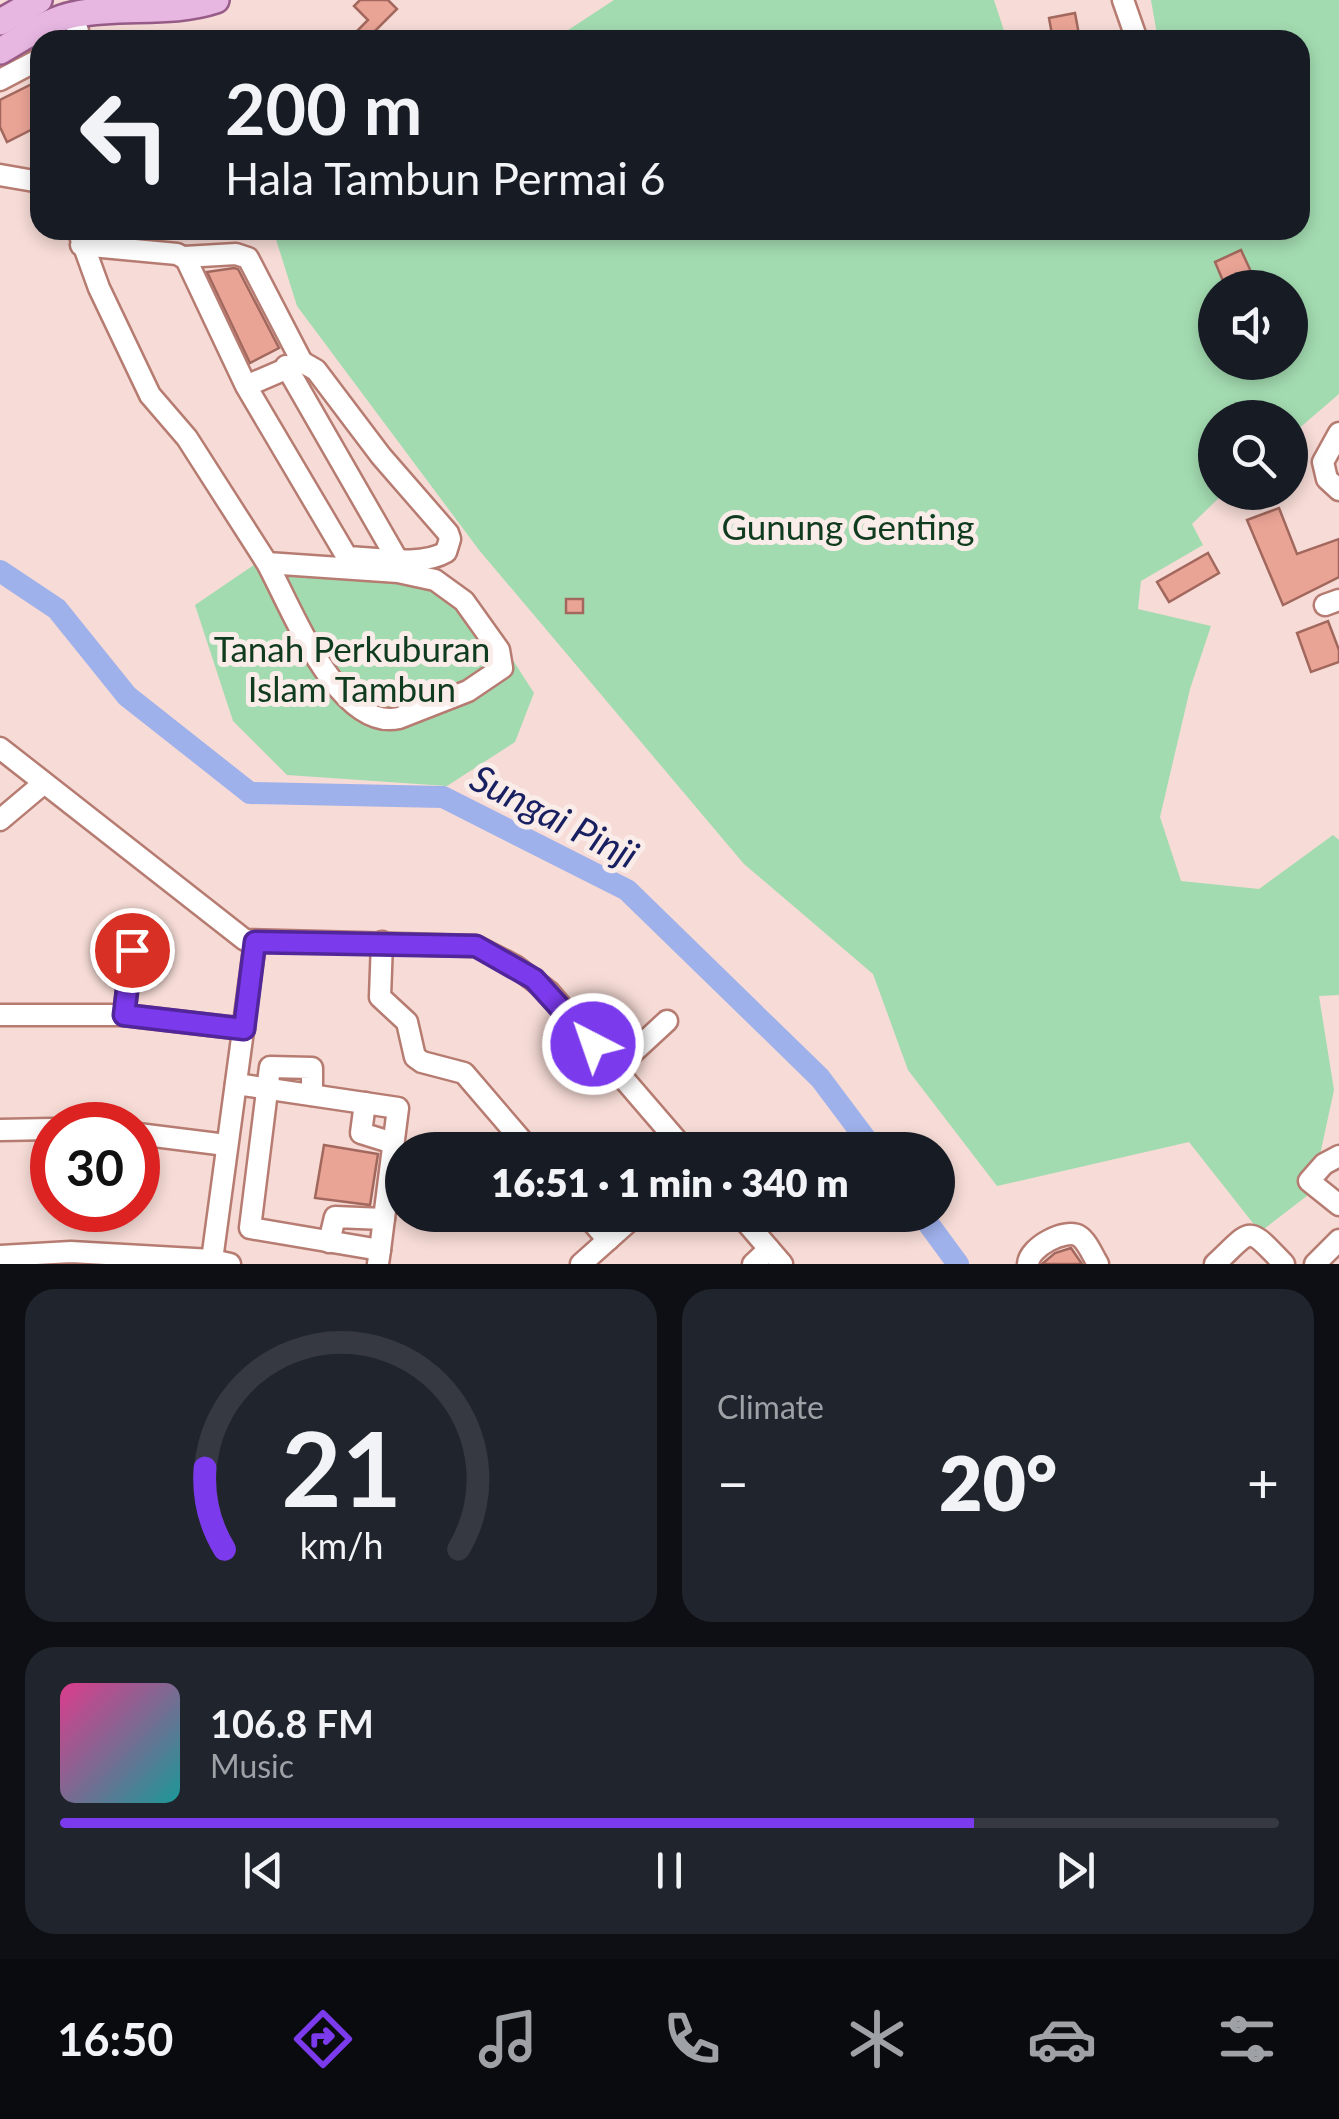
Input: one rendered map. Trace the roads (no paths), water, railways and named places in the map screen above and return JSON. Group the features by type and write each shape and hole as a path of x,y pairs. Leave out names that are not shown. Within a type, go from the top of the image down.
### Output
{"main road":[{"path":"0,22 39,0"},
{"path":"74,27 112,9 216,0"},
{"path":"0,51 30,41"}],"street":[{"path":"1123,0 1134,30"},
{"path":"0,80 30,64"},
{"path":"0,175 30,180"},
{"path":"80,240 150,394 187,438 268,563 328,678 363,714 386,721 398,718 468,690 502,668 499,650 464,601 435,580 398,572 268,563"},
{"path":"91,240 184,256 236,254 248,258 294,364 397,559"},
{"path":"184,256 246,386 347,557 438,556 450,546 448,533 381,456 316,370 294,364 246,386"},
{"path":"1339,433 1325,455 1327,479 1339,490"},
{"path":"0,748 236,935 255,942 476,946 504,960 548,992 669,1132"},
{"path":"0,820 44,783"},
{"path":"0,1256 71,1252 221,1262 226,1145 255,942"},
{"path":"382,942 380,998 406,1022 415,1058 464,1072 515,1132"},
{"path":"124,1015 132,950"},
{"path":"0,1014 124,1015 244,1029"},
{"path":"615,1069 667,1021"},
{"path":"236,1084 398,1108 395,1132"},
{"path":"266,1088 250,1228 329,1242 379,1257 385,1210"},
{"path":"365,1103 362,1135 385,1141"},
{"path":"0,1130 30,1129"},
{"path":"160,1137 226,1145"},
{"path":"1339,1156 1324,1164 1309,1181 1339,1205"},
{"path":"329,1242 335,1216 384,1218"},
{"path":"601,1232 608,1240"},
{"path":"581,1264 617,1232"},
{"path":"753,1264 776,1256 755,1232"},
{"path":"1028,1264 1033,1249 1074,1234 1082,1237 1098,1264"},
{"path":"1229,1260 1242,1235 1250,1234 1284,1264"},
{"path":"1314,1264 1339,1240"}],"waterway":[{"name":"Sungai Pinji","path":"0,571 57,609 127,696 250,793 443,797 627,890 820,1078 860,1132"},
{"name":"Sungai Pinji","path":"934,1232 958,1264"}],"park label":[{"name":"Gunung Genting","path":"848,528"},
{"name":"Tanah Perkuburan Islam Tambun","path":"352,670"}]}
